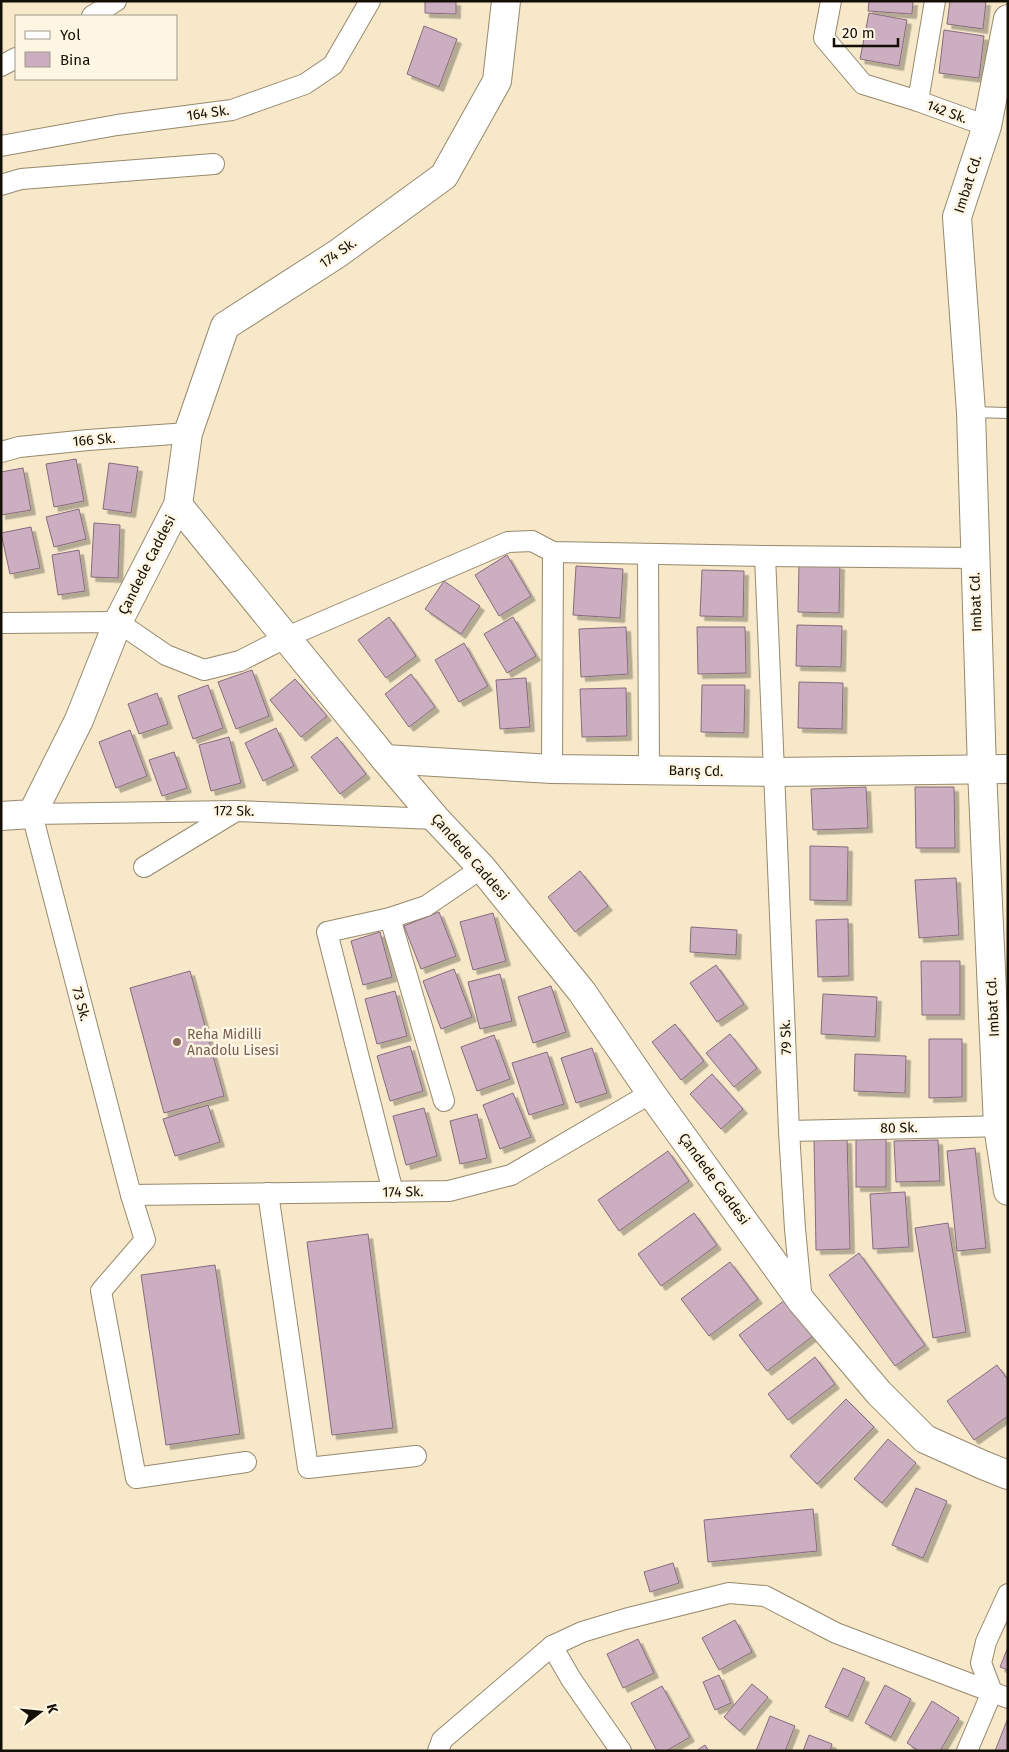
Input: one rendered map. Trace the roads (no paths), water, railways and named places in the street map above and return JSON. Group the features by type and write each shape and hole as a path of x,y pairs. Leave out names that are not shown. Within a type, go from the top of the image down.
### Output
{"street":[{"path":"94,15 116,1"},
{"name":"164 Sk.","path":"1,146 117,125 232,110 305,84 333,65 370,1"},
{"name":"174 Sk.","path":"178,505 188,433 225,326 337,254 444,176 497,81 506,1"},
{"path":"831,1 824,38 863,84 918,101"},
{"name":"142 Sk.","path":"935,1 918,101 987,126"},
{"name":"Imbat Cd.","path":"1008,19 987,126 957,217 971,412 975,558 995,770 1003,1126 1008,1191"},
{"path":"1,66 15,59"},
{"path":"1,185 21,180 214,164"},
{"name":"166 Sk.","path":"1,452 19,447 188,433"},
{"name":"Çandede Caddesi","path":"32,814 79,720 118,622 178,505 385,759 436,819 482,868 582,992 651,1093 802,1302 879,1393 925,1439 1008,1475"},
{"path":"1,624 118,622 166,655 204,670 240,661 287,637 508,542 532,540 553,552 975,558"},
{"path":"552,769 553,552"},
{"path":"648,554 649,770"},
{"name":"79 Sk.","path":"765,556 790,1131 795,1230 802,1302"},
{"name":"Barış Cd.","path":"385,759 552,769 775,772 995,770"},
{"path":"144,867 236,811"},
{"name":"172 Sk.","path":"32,814 236,811 436,819"},
{"path":"1,816 32,814"},
{"name":"73 Sk.","path":"32,814 131,1195 146,1240 101,1292 136,1478 246,1462"},
{"path":"393,1192 327,932 390,918 426,906 482,868"},
{"path":"390,918 444,1101"},
{"name":"174 Sk.","path":"131,1195 449,1191 511,1175 651,1093"},
{"name":"80 Sk.","path":"790,1131 1003,1126"},
{"path":"268,1193 308,1468 416,1456"},
{"path":"438,1751 442,1740 552,1646 582,1632 608,1624 730,1593 765,1596 836,1633 1000,1695"},
{"path":"1000,1695 981,1663 986,1642 1008,1594"},
{"path":"552,1646 571,1679 621,1751"},
{"path":"967,1751 1000,1695"}],"lane":[{"path":"971,412 1008,413"}],"place":[{"name":"Reha Midilli Anadolu Lisesi","path":"177,1042"}]}
